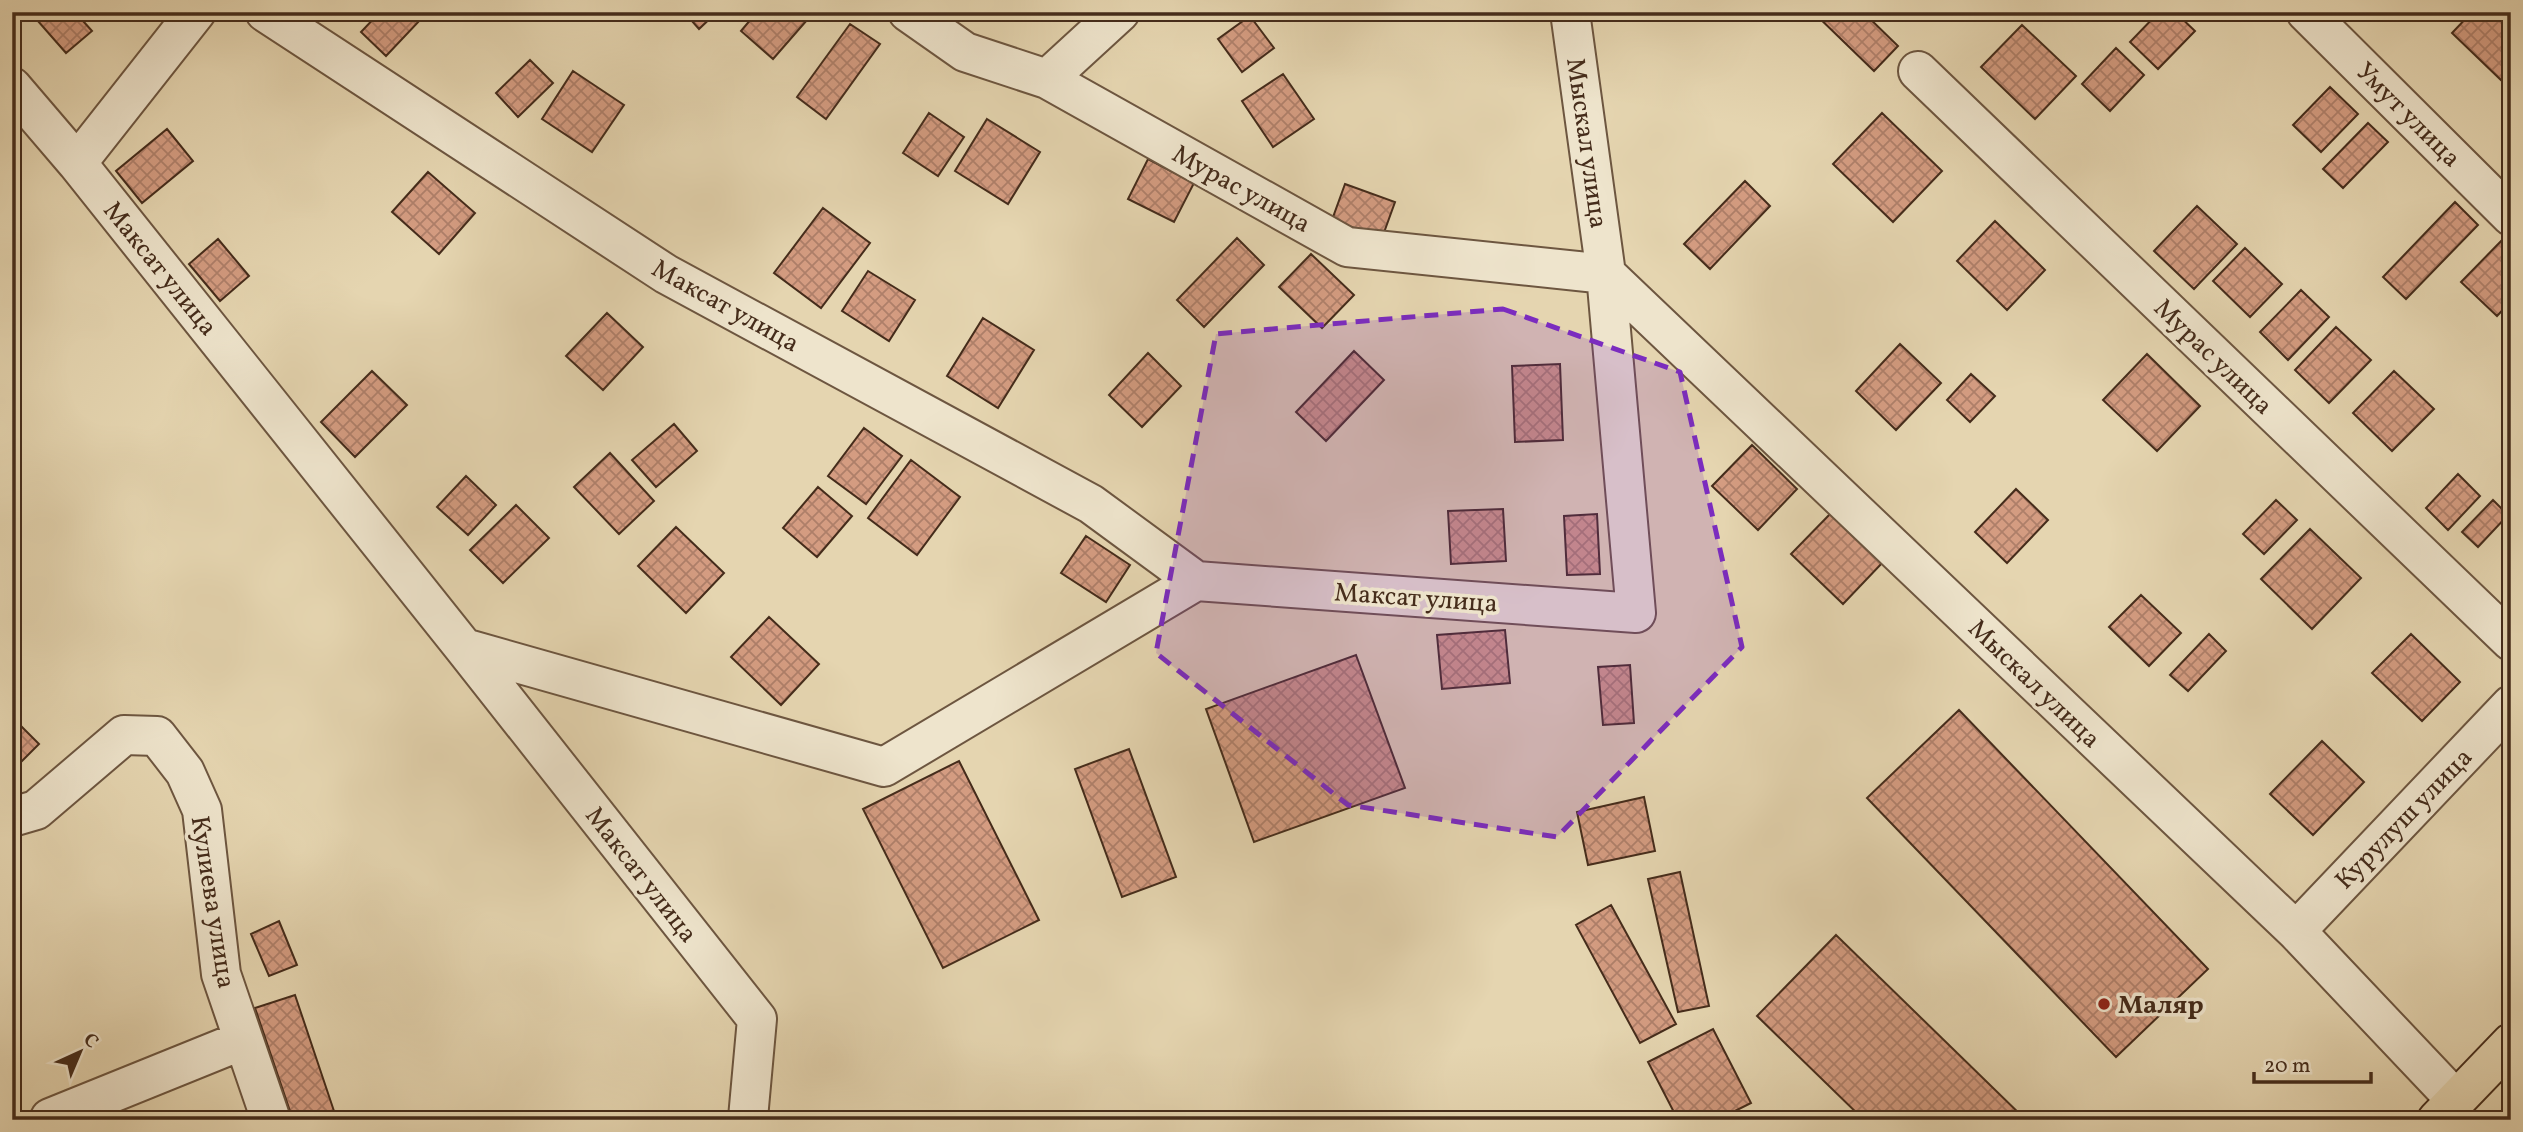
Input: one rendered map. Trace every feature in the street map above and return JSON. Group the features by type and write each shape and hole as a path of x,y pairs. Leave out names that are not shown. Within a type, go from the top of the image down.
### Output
{"main road":[{"path":"2447,1110 2511,1043"}],"street":[{"path":"77,163 196,12"},
{"name":"Максат улица","path":"265,12 666,274 1091,504 1196,581 1636,613"},
{"name":"Мурас улица","path":"908,12 965,52 1047,79 1347,247 1606,274"},
{"path":"1047,79 1120,12"},
{"name":"Мыскал улица","path":"1570,12 1606,274 1636,613"},
{"name":"Умут улица","path":"2306,12 2511,216"},
{"name":"Мурас улица","path":"1917,71 2511,641"},
{"name":"Максат улица","path":"12,87 77,163 757,1019 748,1118 750,1120"},
{"name":"Мыскал улица","path":"1606,274 2295,931 2447,1110"},
{"path":"464,648 884,766 1196,581"},
{"name":"Курулуш улица","path":"2295,931 2511,705"},
{"name":"Кулиева улица","path":"12,817 36,810 124,735 157,736 185,772 202,810 221,974 271,1120"},
{"path":"50,1118 243,1040"}],"highlighted area":[{"path":"1503,309 1680,372 1742,647 1557,837 1348,805 1156,653 1216,334"}],"building":[{"path":"30,12 75,12 92,31 66,53"},
{"path":"380,12 417,12 422,18 386,56 361,32"},
{"path":"684,12 717,12 699,29"},
{"path":"757,12 798,12 807,20 773,59 741,31"},
{"path":"1813,12 1863,12 1898,46 1874,71"},
{"path":"2159,12 2175,12 2195,31 2158,69 2130,42"},
{"path":"2472,12 2511,12 2511,72 2502,81 2452,33"},
{"path":"1250,16 1274,48 1242,72 1218,39"},
{"path":"850,24 880,44 826,119 797,97"},
{"path":"2022,25 2076,76 2035,119 1981,67"},
{"path":"2116,48 2144,75 2110,111 2082,84"},
{"path":"530,60 553,83 518,117 496,93"},
{"path":"573,71 624,105 592,152 542,119"},
{"path":"1283,74 1314,119 1273,147 1242,101"},
{"path":"2330,87 2358,114 2321,152 2293,125"},
{"path":"929,113 964,137 938,176 903,153"},
{"path":"1882,113 1942,171 1893,222 1833,164"},
{"path":"987,119 1040,152 1008,204 955,171"},
{"path":"2368,123 2388,142 2343,188 2323,169"},
{"path":"167,129 193,161 142,203 116,171"},
{"path":"1148,159 1194,183 1174,222 1128,199"},
{"path":"428,172 475,213 439,254 392,212"},
{"path":"1745,181 1770,206 1710,269 1684,244"},
{"path":"1345,184 1395,202 1382,238 1332,220"},
{"path":"2455,202 2478,225 2406,299 2383,277"},
{"path":"2197,206 2237,244 2194,289 2154,251"},
{"path":"823,208 870,243 821,308 774,273"},
{"path":"1995,221 2045,270 2007,310 1957,261"},
{"path":"2507,235 2511,239 2511,301 2497,316 2461,282"},
{"path":"1237,238 1264,265 1204,327 1177,300"},
{"path":"218,239 249,276 220,301 189,264"},
{"path":"2245,248 2282,284 2250,317 2213,281"},
{"path":"1311,254 1354,295 1322,328 1279,287"},
{"path":"868,271 915,300 889,341 842,311"},
{"path":"2301,290 2329,317 2288,360 2260,332"},
{"path":"607,313 643,347 603,390 566,356"},
{"path":"983,318 1034,350 998,408 947,376"},
{"path":"2336,327 2371,360 2329,403 2295,370"},
{"path":"1900,344 1941,383 1896,430 1856,391"},
{"path":"1354,351 1384,380 1326,441 1296,412"},
{"path":"1148,353 1181,386 1142,427 1109,395"},
{"path":"2147,354 2200,406 2157,451 2103,400"},
{"path":"1560,364 1563,440 1515,442 1512,366"},
{"path":"372,371 407,405 355,457 321,422"},
{"path":"2394,371 2434,409 2392,451 2353,413"},
{"path":"1971,374 1995,396 1970,422 1947,400"},
{"path":"674,424 697,451 656,487 632,460"},
{"path":"864,428 902,456 866,504 828,476"},
{"path":"1752,445 1797,489 1758,530 1712,486"},
{"path":"610,453 654,501 619,534 574,487"},
{"path":"911,460 960,497 917,555 868,518"},
{"path":"2458,474 2480,496 2448,530 2426,508"},
{"path":"466,476 496,505 468,535 437,507"},
{"path":"818,487 852,516 817,557 783,528"},
{"path":"2016,489 2048,520 2007,563 1975,532"},
{"path":"2276,500 2297,520 2264,554 2243,534"},
{"path":"2493,500 2508,515 2478,547 2462,532"},
{"path":"516,505 549,538 503,583 470,550"},
{"path":"1503,509 1506,561 1451,564 1448,511"},
{"path":"1833,511 1884,561 1843,604 1791,554"},
{"path":"1597,514 1600,574 1567,575 1564,516"},
{"path":"676,527 724,573 686,613 638,566"},
{"path":"2310,529 2361,578 2312,629 2261,579"},
{"path":"1086,536 1130,565 1106,602 1061,573"},
{"path":"2141,595 2181,633 2149,666 2109,627"},
{"path":"769,617 819,664 781,705 731,657"},
{"path":"1505,630 1510,683 1442,689 1437,635"},
{"path":"2209,634 2226,651 2188,691 2170,675"},
{"path":"2411,634 2460,682 2422,721 2372,673"},
{"path":"1356,655 1405,788 1254,842 1206,709"},
{"path":"1630,665 1634,723 1603,725 1598,667"},
{"path":"1959,710 2208,969 2116,1057 1867,798"},
{"path":"12,717 39,744 12,771"},
{"path":"2322,741 2364,782 2313,835 2270,794"},
{"path":"1129,749 1176,877 1122,897 1075,769"},
{"path":"959,761 1039,920 943,968 863,809"},
{"path":"1644,797 1655,851 1588,865 1577,812"},
{"path":"1680,872 1709,1006 1678,1012 1648,879"},
{"path":"1611,905 1676,1024 1640,1043 1576,925"},
{"path":"279,921 297,965 269,976 251,934"},
{"path":"1836,935 2026,1120 1864,1120 1757,1016"},
{"path":"295,995 335,1114 317,1120 293,1120 255,1008"},
{"path":"1713,1029 1751,1103 1717,1120 1678,1120 1648,1062"}],"place":[{"name":"Маляр","path":"2104,1004"}]}
